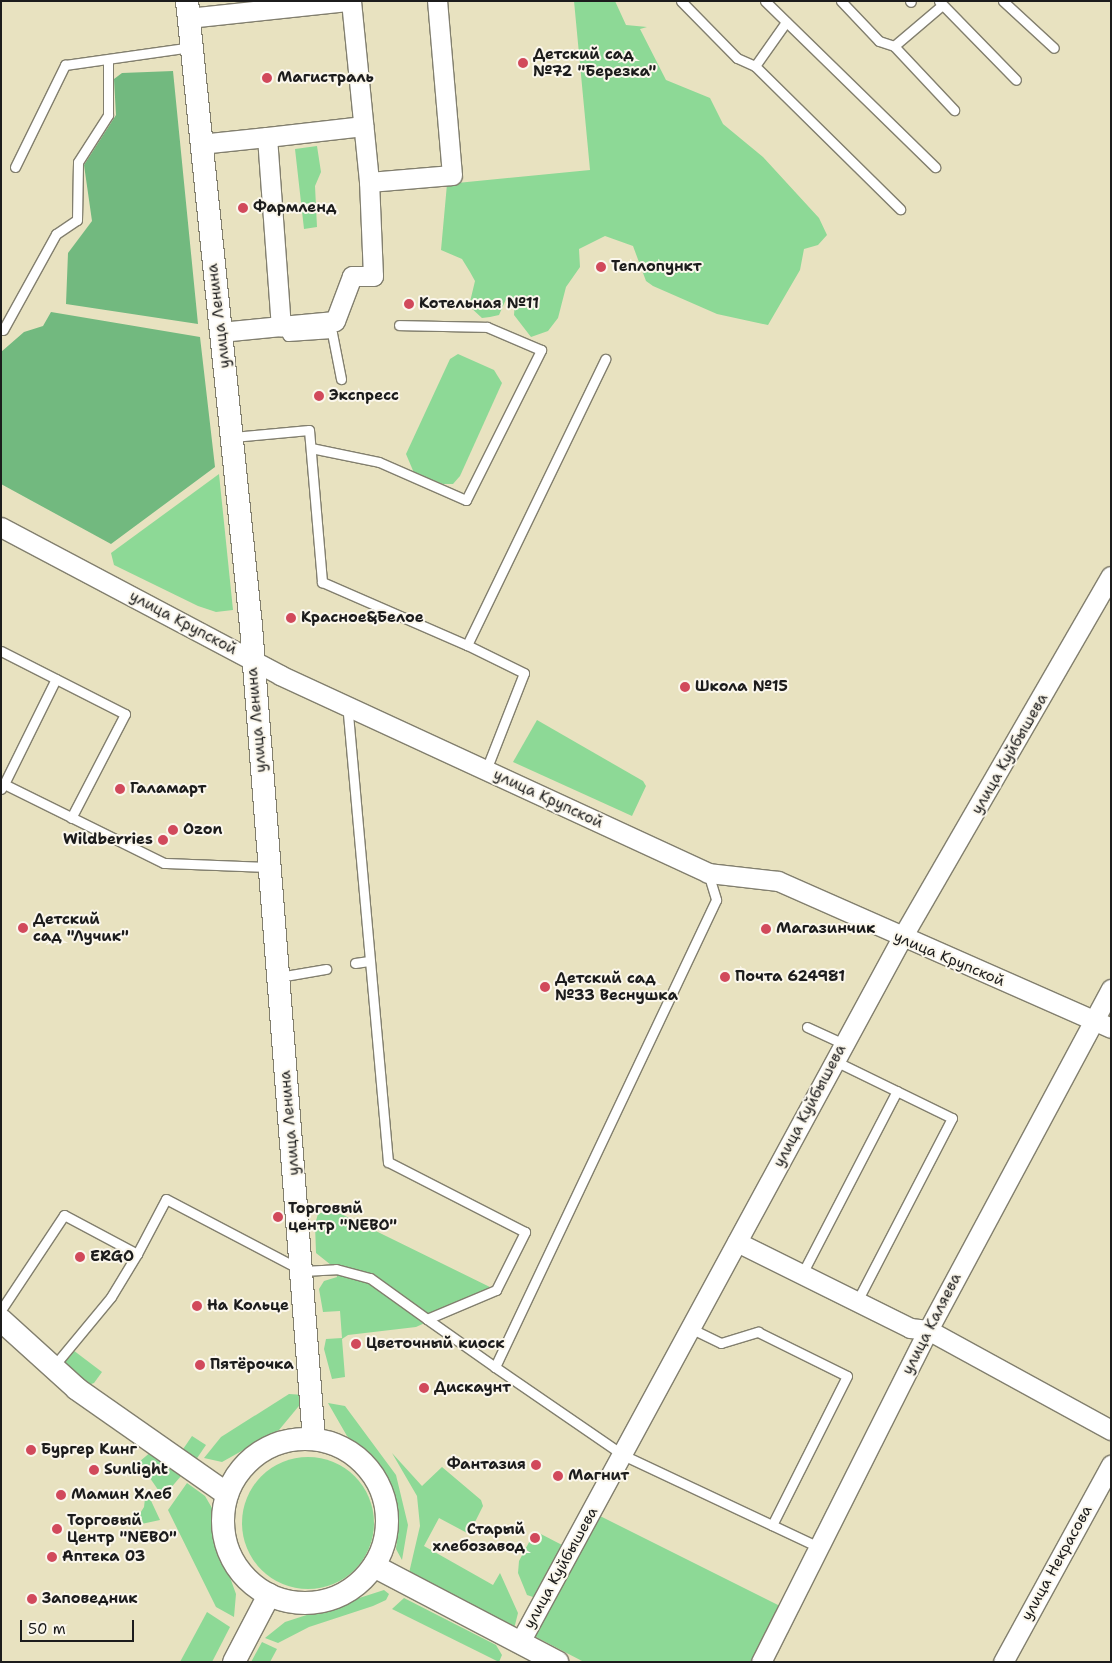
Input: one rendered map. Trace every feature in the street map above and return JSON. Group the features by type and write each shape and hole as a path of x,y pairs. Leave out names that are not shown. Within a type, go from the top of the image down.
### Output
{"street":[{"path":"187,9 349,1 369,182 373,276 352,276 335,321 220,332"},
{"path":"369,182 452,175 437,1"},
{"name":"улица Ленина","path":"187,9 220,332 233,437 302,1271 314,1439"},
{"path":"200,144 363,126"},
{"path":"267,137 281,326"},
{"name":"улица Крупской","path":"1,527 252,659 346,706 708,872 778,881 901,939 1111,1028"},
{"name":"улица Куйбышева","path":"520,1642 692,1328 901,939 1111,576"},
{"name":"улица Каляева","path":"760,1662 821,1548 928,1330 1111,989"},
{"path":"738,1242 910,1328 928,1330 1111,1430"},
{"path":"1,1320 53,1368 228,1494"},
{"path":"314,1439 352,1453 379,1483 388,1522 374,1566 351,1590 326,1601 299,1603 269,1595 241,1572 228,1548 223,1521 228,1494 241,1470 262,1452 287,1441 314,1439"},
{"name":"улица Некрасова","path":"1003,1662 1111,1465"},
{"path":"374,1566 557,1662"},
{"path":"234,1662 269,1595"}],"lane":[{"path":"681,1 737,58 755,66 900,209"},
{"path":"765,1 935,167"},
{"path":"841,1 879,40 894,46 954,110"},
{"path":"1003,1 1054,48"},
{"path":"894,46 940,4 1016,80"},
{"path":"755,66 786,22"},
{"path":"15,167 65,65 191,47"},
{"path":"3,330 56,234 77,220 78,162 108,115 108,60"},
{"path":"310,448 379,462 466,500 541,350 487,327 399,325"},
{"path":"281,326 288,336 332,333 341,379"},
{"path":"467,645 605,359"},
{"path":"233,437 309,430 322,582 467,645 524,673 486,770"},
{"path":"1,651 125,714 71,818"},
{"path":"56,679 2,786 164,863 269,866"},
{"path":"346,706 388,1162 525,1232 496,1290 427,1319"},
{"path":"495,1367 716,900 708,872"},
{"path":"355,963 369,961"},
{"path":"278,977 326,969"},
{"path":"807,1027 844,1044"},
{"path":"835,1060 952,1118 857,1301"},
{"path":"802,1274 897,1091"},
{"path":"53,1368 110,1298 137,1254 166,1199 302,1271 336,1269 370,1278 623,1455 821,1548"},
{"path":"1,1310 64,1216 137,1254"},
{"path":"692,1328 721,1343 758,1332 846,1376 772,1525"}],"green space":[{"path":"574,1 615,1 626,25 647,27 640,29 666,80 710,98 723,124 763,157 819,218 827,235 818,245 804,249 800,270 768,325 717,314 653,286 646,281 633,246 605,236 579,249 580,267 566,287 558,318 548,331 531,337 514,315 515,302 507,297 499,315 482,318 469,306 475,281 462,259 441,250 447,184 590,170"},
{"path":"173,71 198,324 66,304 68,253 92,221 84,165 116,115 114,79 122,73"},
{"path":"317,146 321,172 315,186 317,227 304,229 295,149"},
{"path":"51,312 200,337 215,467 111,544 1,484 1,352 24,332 43,326"},
{"path":"458,354 494,370 502,383 460,476 453,484 443,484 414,473 406,454 450,359"},
{"path":"219,474 233,610 216,612 198,606 114,565 111,553"},
{"path":"537,720 643,781 646,786 632,816 513,762"},
{"path":"331,1209 496,1290 416,1327 348,1335 342,1339 345,1377 332,1379 324,1349 326,1339 342,1338 340,1311 323,1312 319,1289 324,1281 337,1277 336,1269 316,1253 315,1224 318,1214"},
{"path":"69,1347 102,1372 94,1383 77,1389 53,1368"},
{"path":"289,1394 304,1395 303,1401 279,1430 222,1462 204,1458 221,1437"},
{"path":"328,1403 345,1406 396,1475 408,1525 402,1560 396,1549 399,1521 394,1491 375,1462 347,1436"},
{"path":"192,1436 206,1445 191,1467 177,1458"},
{"path":"159,1445 181,1476 163,1497 139,1462"},
{"path":"392,1453 422,1486 442,1467 481,1500 483,1506 469,1534 439,1518 424,1546 493,1585 500,1573 518,1613 514,1629 409,1573 420,1526 417,1496"},
{"path":"308,1457 321,1458 333,1462 355,1476 369,1498 373,1510 373,1536 369,1548 355,1570 333,1584 321,1588 308,1589 295,1588 283,1584 261,1570 247,1548 243,1536 242,1523 243,1510 247,1498 261,1476 283,1462 295,1458"},
{"path":"187,1483 205,1496 212,1508 219,1547 236,1594 234,1617 216,1607 168,1510"},
{"path":"146,1490 160,1520 132,1526 144,1507"},
{"path":"596,1514 788,1610 755,1662 584,1662 532,1635"},
{"path":"535,1531 564,1546 533,1597 527,1595 518,1573 519,1561"},
{"path":"384,1590 389,1594 386,1600 373,1606 309,1627 278,1643 265,1638 285,1622"},
{"path":"404,1598 496,1645 502,1655 499,1662 392,1609"},
{"path":"207,1612 230,1627 212,1662 180,1662"},
{"path":"262,1642 277,1649 270,1662 251,1662"}],"place":[{"name":"Детский сад №72 \"Березка\"","path":"523,63"},
{"name":"Магистраль","path":"267,78"},
{"name":"Фармленд","path":"243,208"},
{"name":"Теплопункт","path":"601,267"},
{"name":"Котельная №11","path":"409,304"},
{"name":"Экспресс","path":"319,396"},
{"name":"Красное&Белое","path":"291,618"},
{"name":"Школа №15","path":"685,687"},
{"name":"Галамарт","path":"120,789"},
{"name":"Ozon","path":"173,830"},
{"name":"Wildberries","path":"163,840"},
{"name":"Детский сад \"Лучик\"","path":"23,928"},
{"name":"Магазинчик","path":"766,929"},
{"name":"Почта 624981","path":"725,977"},
{"name":"Детский сад №33 Веснушка","path":"545,987"},
{"name":"Торговый центр \"NEBO\"","path":"278,1217"},
{"name":"ERGO","path":"80,1257"},
{"name":"На Кольце","path":"197,1306"},
{"name":"Цветочный киоск","path":"356,1344"},
{"name":"Пятёрочка","path":"200,1365"},
{"name":"Дискаунт","path":"424,1388"},
{"name":"Бургер Кинг","path":"31,1450"},
{"name":"Фантазия","path":"536,1465"},
{"name":"Sunlight","path":"94,1470"},
{"name":"Магнит","path":"558,1476"},
{"name":"Мамин Хлеб","path":"61,1495"},
{"name":"Торговый Центр \"NEBO\"","path":"57,1529"},
{"name":"Старый хлебозавод","path":"535,1538"},
{"name":"Аптека 03","path":"52,1557"},
{"name":"Заповедник","path":"32,1599"}]}
